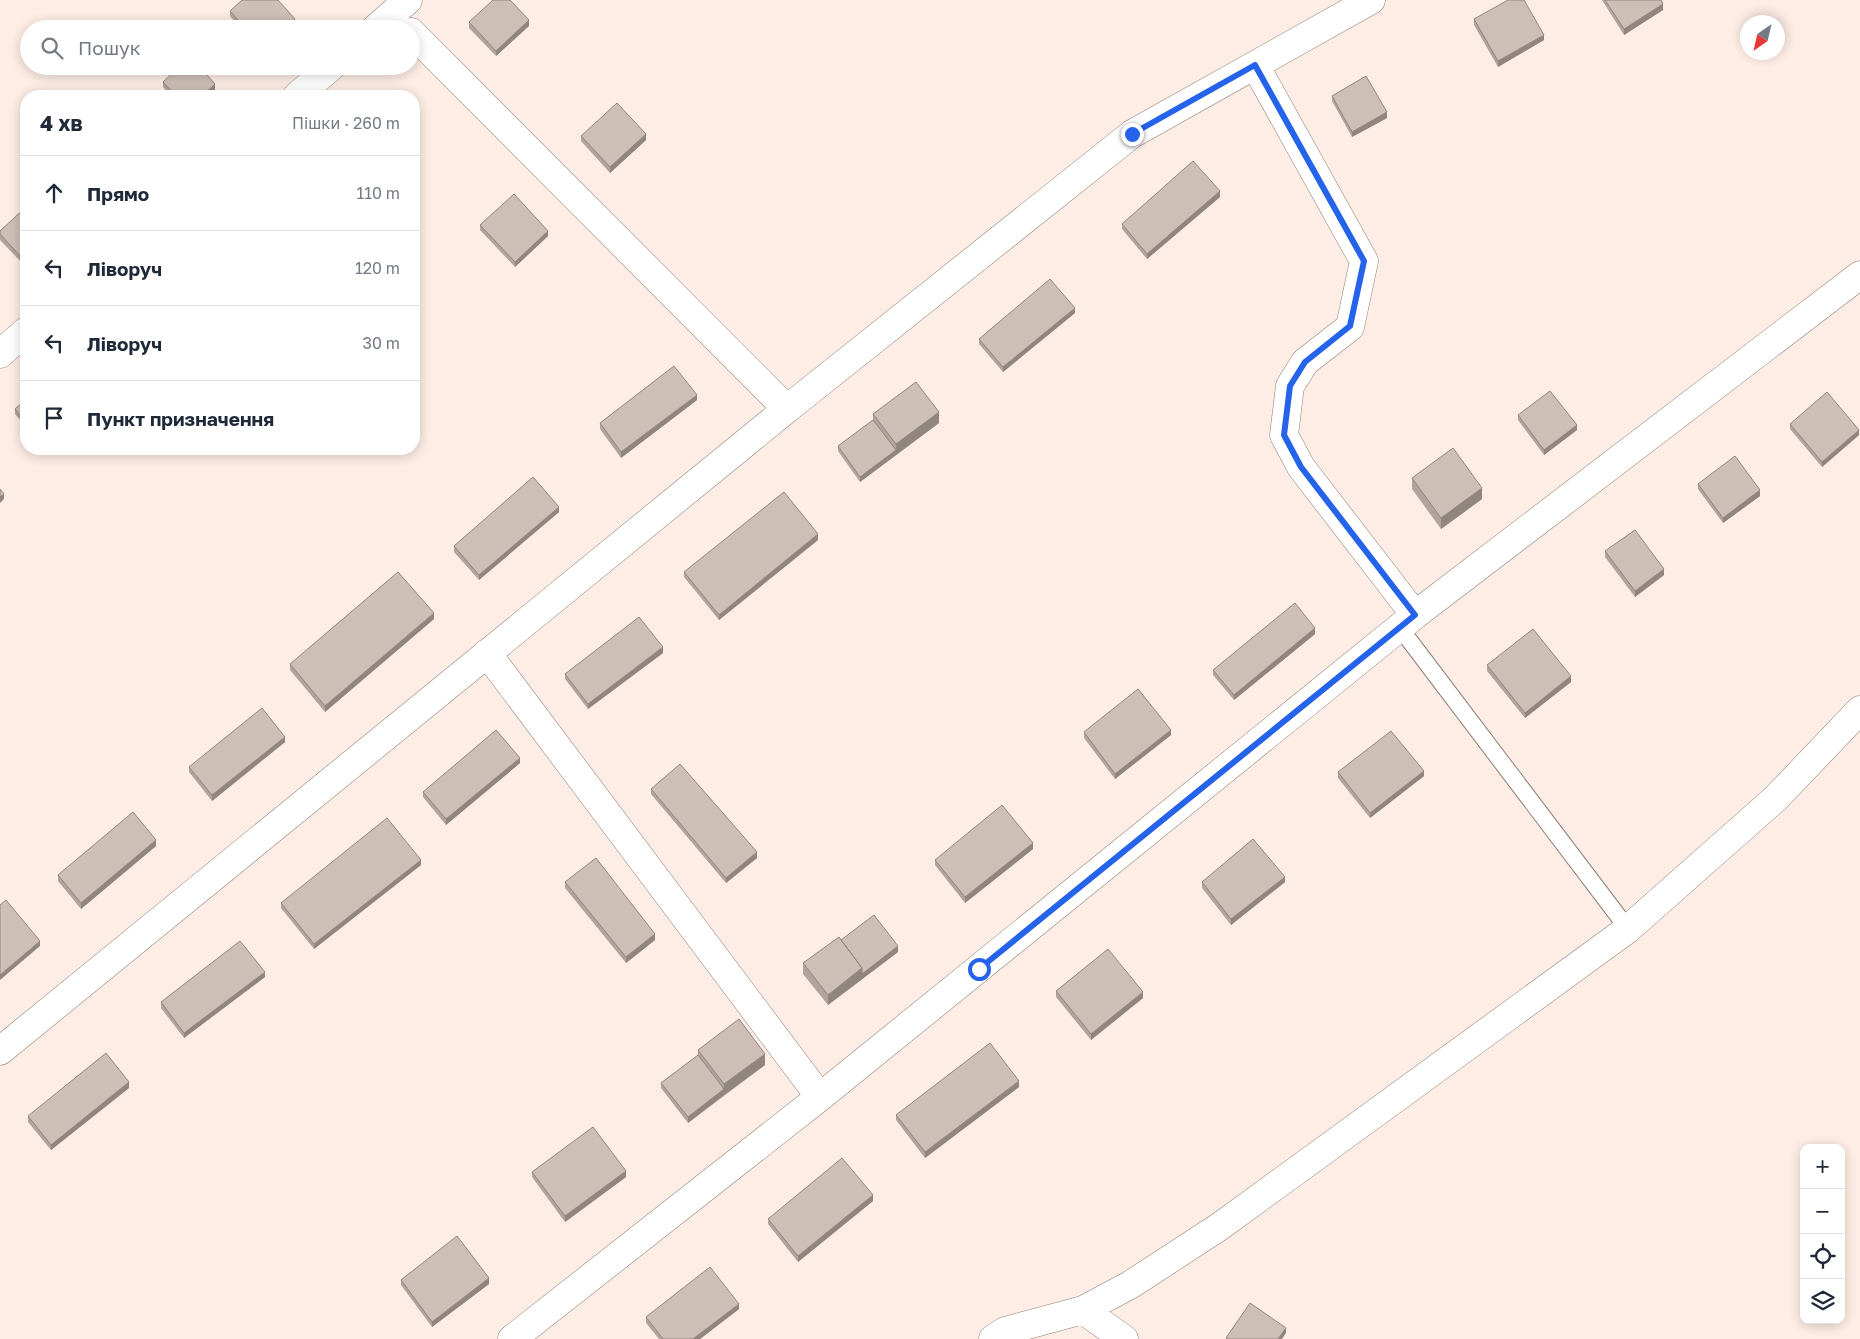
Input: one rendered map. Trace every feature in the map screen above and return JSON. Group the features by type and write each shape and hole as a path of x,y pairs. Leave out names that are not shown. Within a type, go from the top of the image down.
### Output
{"street":[{"path":"0,1051 787,409 1132,134 1371,0"},
{"path":"420,41 787,409"},
{"path":"1255,65 1364,261 1350,326 1305,362 1290,386 1284,435 1301,467 1407,621"},
{"path":"304,90 322,75"},
{"path":"512,1339 820,1097 1407,621 1860,275"},
{"path":"0,354 20,336"},
{"path":"487,653 820,1097"},
{"path":"993,1339 1005,1331 1083,1310 1130,1285 1220,1227 1628,930 1776,798 1860,710"},
{"path":"1083,1310 1124,1339"}],"lane":[{"path":"1407,621 1628,930"}],"building":[{"path":"242,0 278,0 295,19 238,20 230,11"},
{"path":"493,0 510,0 529,20 496,51 469,22"},
{"path":"1508,0 1524,0 1544,35 1498,61 1474,19"},
{"path":"1605,0 1661,0 1663,4 1624,29"},
{"path":"170,75 207,75 215,84 208,90 170,90 163,82"},
{"path":"1366,76 1387,112 1352,132 1332,96"},
{"path":"617,103 646,134 610,167 581,136"},
{"path":"1193,161 1220,191 1147,254 1122,224"},
{"path":"514,194 548,231 515,262 480,225"},
{"path":"20,213 20,256 0,234 0,231"},
{"path":"1050,279 1075,308 1003,367 979,339"},
{"path":"674,366 697,395 621,452 600,423"},
{"path":"916,382 939,412 896,444 873,414"},
{"path":"1550,391 1577,425 1544,450 1518,415"},
{"path":"1827,392 1859,430 1822,462 1790,424"},
{"path":"20,404 20,415 15,409"},
{"path":"873,420 896,450 860,477 838,446"},
{"path":"1453,448 1482,488 1441,518 1412,478"},
{"path":"1735,456 1760,490 1723,518 1698,484"},
{"path":"533,477 559,507 479,575 454,546"},
{"path":"0,489 4,494 0,497"},
{"path":"784,492 818,534 719,615 684,572"},
{"path":"1635,530 1664,569 1635,591 1605,551"},
{"path":"398,572 434,613 325,706 290,664"},
{"path":"1295,603 1315,628 1234,695 1213,670"},
{"path":"639,617 663,647 588,704 565,674"},
{"path":"1533,629 1571,676 1525,713 1487,665"},
{"path":"1138,689 1171,730 1115,774 1084,732"},
{"path":"262,708 285,737 212,795 189,767"},
{"path":"496,730 520,758 446,819 423,792"},
{"path":"1391,731 1424,771 1370,813 1338,772"},
{"path":"680,764 757,852 726,878 651,789"},
{"path":"1002,805 1033,843 965,897 935,860"},
{"path":"133,812 156,840 81,903 58,875"},
{"path":"387,818 421,860 314,944 281,903"},
{"path":"1253,839 1285,877 1231,919 1202,882"},
{"path":"596,858 655,934 626,957 565,882"},
{"path":"6,900 40,941 0,975 0,905"},
{"path":"874,915 898,946 862,974 862,968 841,940"},
{"path":"839,937 862,968 828,995 803,963"},
{"path":"240,941 265,972 184,1033 161,1002"},
{"path":"1108,949 1143,992 1091,1034 1056,991"},
{"path":"739,1019 765,1054 724,1084 698,1050"},
{"path":"990,1043 1019,1081 925,1152 896,1115"},
{"path":"106,1053 129,1082 51,1145 28,1116"},
{"path":"698,1055 724,1089 688,1117 661,1083"},
{"path":"593,1127 626,1171 565,1216 532,1172"},
{"path":"842,1158 873,1195 798,1256 768,1219"},
{"path":"457,1236 489,1278 432,1322 401,1280"},
{"path":"710,1267 739,1304 693,1339 663,1339 646,1317"},
{"path":"1250,1303 1286,1328 1278,1339 1226,1338"}],"route":[{"path":"979,969 1415,615 1301,467 1284,435 1290,386 1305,362 1350,326 1364,261 1255,65 1132,134"}]}
